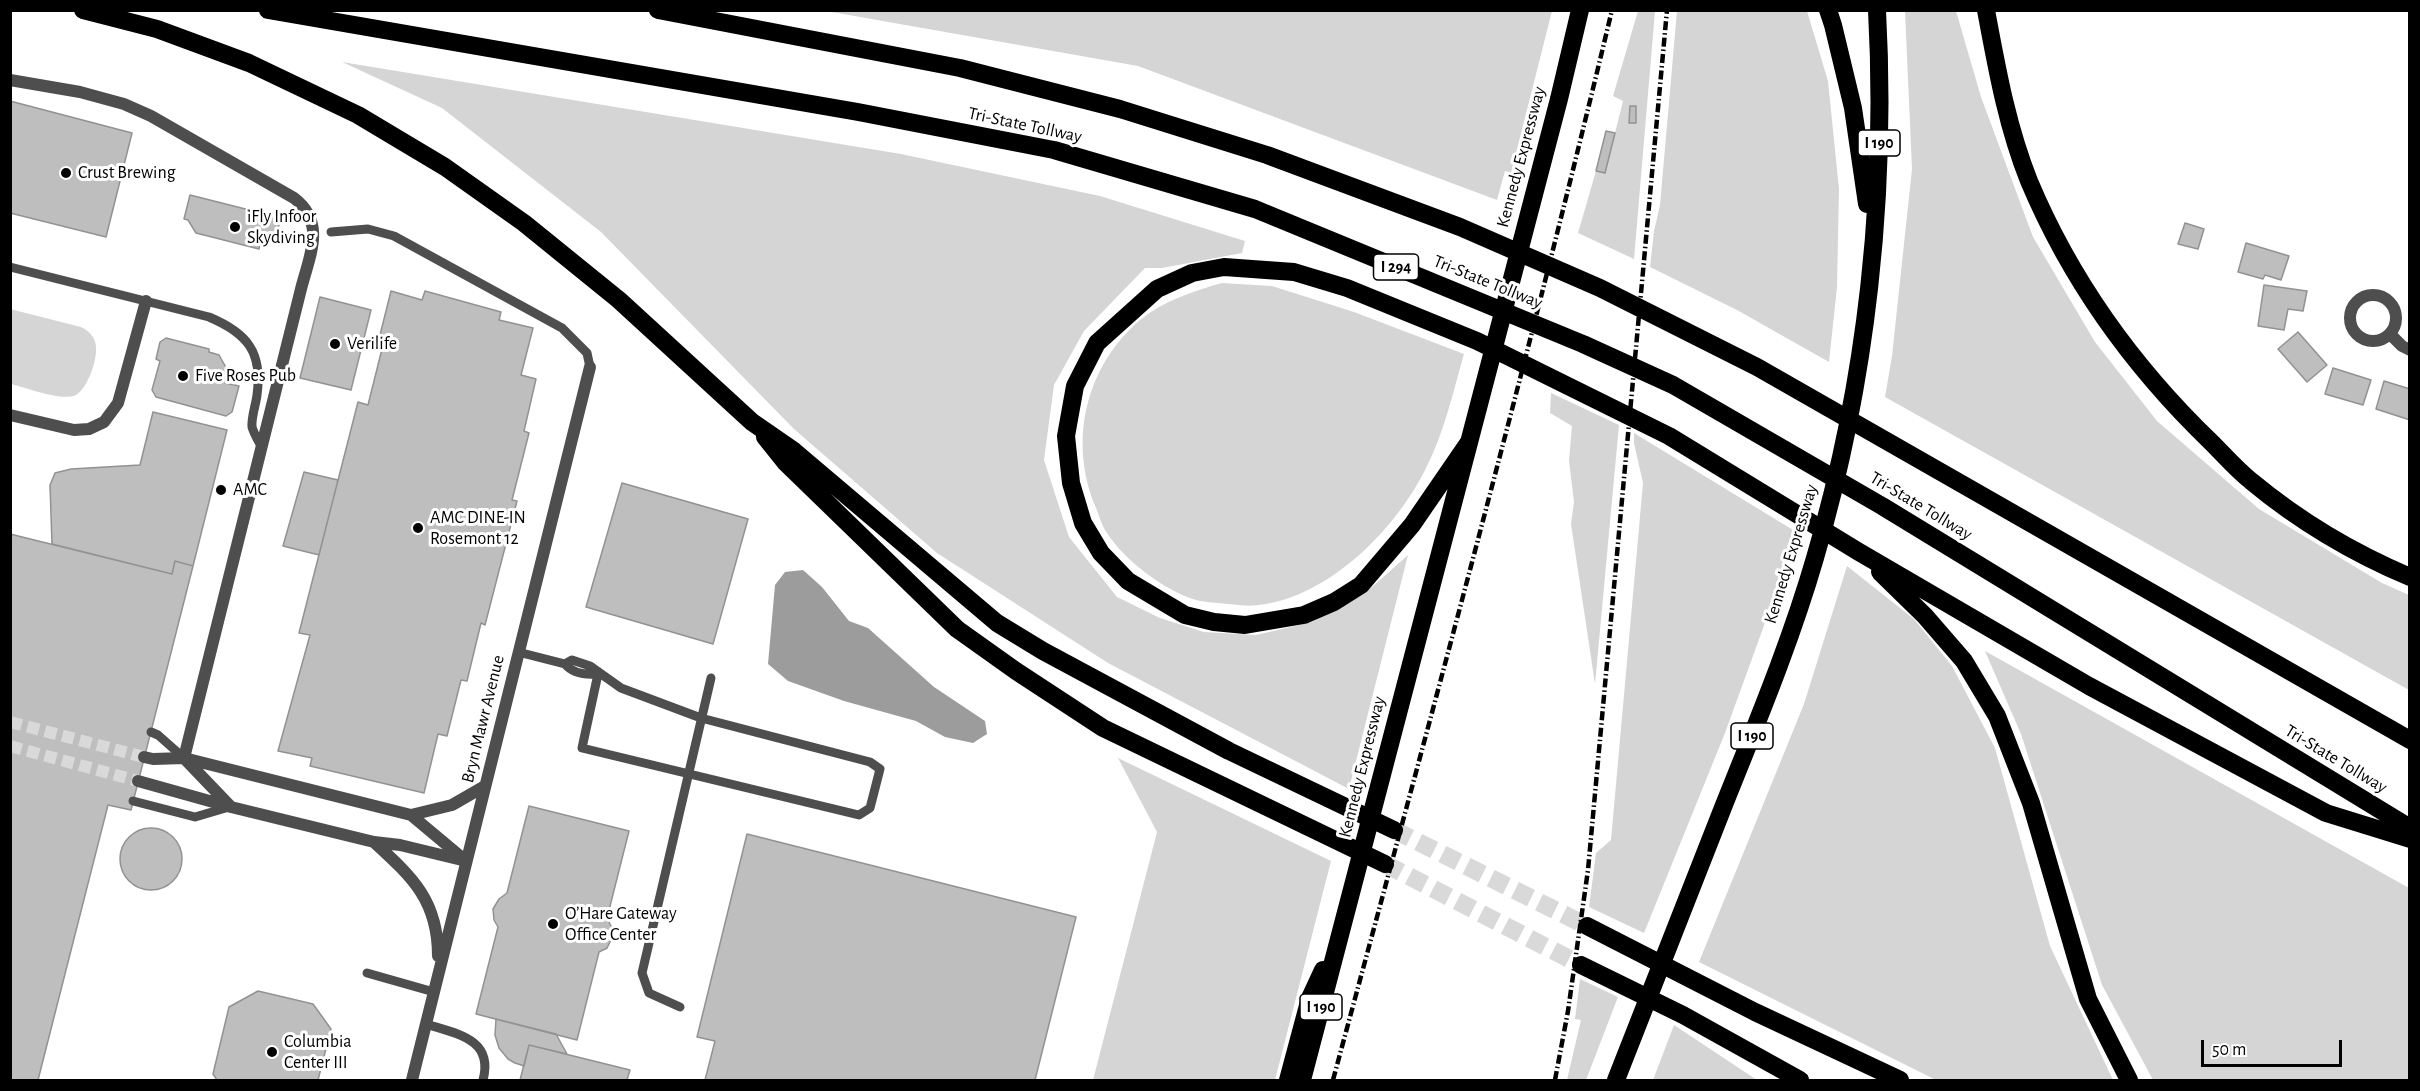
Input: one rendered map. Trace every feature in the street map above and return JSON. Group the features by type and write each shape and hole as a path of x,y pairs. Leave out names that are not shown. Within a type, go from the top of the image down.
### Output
{"highway":[{"path":"83,10 157,28 249,63 358,115 445,167 524,223 619,300 752,422 794,451 997,623 1043,651 1210,741 1394,830"},
{"name":"Tri-State Tollway","path":"268,10 858,112 1054,150 1255,208 1583,344 1673,385 1882,506 2409,828"},
{"name":"Tri-State Tollway","path":"658,10 960,68 1120,109 1267,155 1460,227 1600,288 1757,367 2409,740"},
{"name":"Kennedy Expressway","path":"1302,1080 1580,10"},
{"path":"1828,10 1846,77 1860,144 1865,179 1871,274"},
{"name":"Kennedy Expressway","path":"1616,1080 1778,667 1815,559 1841,456 1855,391 1871,274 1880,118 1877,10"},
{"path":"1986,10 2005,111 2029,181 2062,249 2116,336 2181,413 2251,481 2330,537 2409,577"},
{"path":"1469,442 1412,525 1361,585 1334,602 1304,615 1245,625 1214,622 1185,615 1128,581 1101,553 1083,523 1071,483 1066,436 1076,386 1097,343 1157,289 1192,273 1224,267 1294,272 1347,288 1466,337 1669,436 1859,552 2089,686 2326,813 2409,839"},
{"path":"752,422 784,462 871,548 957,629 1016,671 1103,728 1385,864"},
{"path":"1859,552 1925,616 1964,661 1997,716 2031,803 2088,999 2128,1080"},
{"path":"1587,926 1755,1012 1894,1078"},
{"path":"1288,1080 1310,998 1340,934"},
{"path":"1581,965 1683,1015 1800,1080"}],"street":[{"path":"10,80 80,92 124,104 151,116 294,198 306,207 314,228 262,448 184,758"},
{"path":"10,415 74,430 89,429 104,422 118,403 146,302"},
{"path":"2390,334 2409,350"},
{"name":"Bryn Mawr Avenue","path":"412,1080 590,367"},
{"path":"144,757 184,758 411,814 452,805 485,786"},
{"path":"184,758 231,807"},
{"path":"138,781 231,807 374,842 400,845 466,861"},
{"path":"411,814 466,861"},
{"path":"374,842 412,878 425,896 438,934 438,978"}],"lane":[{"path":"330,232 368,230 394,236 562,328 587,353 590,367"},
{"path":"10,267 209,317 228,325 243,337 255,353 260,375 252,426 262,448"},
{"path":"518,652 565,664 570,670 588,675 598,674 621,688 701,718 870,762 880,769 870,808 859,814 582,748 598,674"},
{"path":"680,1007 649,993 642,974 711,678"},
{"path":"151,732 158,735 184,758"},
{"path":"134,801 195,818 231,807"},
{"path":"367,973 434,992"},
{"path":"426,1024 473,1041 484,1054 486,1069 483,1080"}],"shaded area":[{"path":"826,11 1552,11 1511,173 1505,171 1497,200 1138,66"},
{"path":"1638,11 1655,11 1634,259 1578,233 1596,171 1605,173 1623,101 1613,96"},
{"path":"1677,11 1807,11 1828,81 1839,189 1837,287 1829,362 1737,310 1650,267 1660,205"},
{"path":"1905,11 1956,11 1981,97 2033,237 2095,342 2157,421 2259,509 2382,583 2409,595 2409,690 1885,397 1892,356 1912,169"},
{"path":"342,62 901,154 1100,196 1245,241 1242,253 1162,268 1145,268 1084,331 1054,385 1044,460 1069,537 1117,597 1160,618 1204,632 1256,635 1312,622 1340,608 1372,587 1408,555 1349,789 1108,663 937,553 794,429 601,232 442,108"},
{"path":"1222,283 1272,286 1354,312 1464,354 1439,439 1427,466 1414,489 1380,535 1336,574 1311,588 1285,599 1249,606 1204,602 1184,596 1171,590 1134,564 1114,543 1104,527 1088,483 1083,457 1083,432 1087,407 1106,360 1121,339 1140,320 1159,307 1190,293"},
{"path":"10,309 81,327 92,335 96,344 95,360 87,382 79,393 67,397 11,384"},
{"path":"1551,393 1619,425 1595,684 1571,524 1574,502 1569,461 1572,426 1550,413"},
{"path":"1634,433 1793,530 1774,598 1725,733 1644,933 1589,907 1596,853 1611,840 1643,483"},
{"path":"1847,566 1914,619 1952,666 1995,748 2050,946 2113,1080 1936,1080 1699,962 1804,704"},
{"path":"803,570 822,587 849,621 868,628 934,687 985,721 987,734 973,743 945,737 916,721 844,701 788,681 768,664 775,585 785,572"},
{"path":"1985,651 2409,888 2409,1080 2153,1080 2102,985 2021,734"},
{"path":"1118,758 1331,861 1275,1080 1093,1080 1157,832"},
{"path":"1580,979 1618,997 1586,1080 1567,1080 1581,1020 1575,1019"},
{"path":"1674,1025 1757,1080 1653,1080"}],"building":[{"name":"Crust Brewing","path":"10,101 132,133 106,237 10,213"},
{"path":"1630,106 1636,106 1636,123 1629,123"},
{"path":"1606,131 1615,133 1605,173 1596,171"},
{"name":"iFly Infoor Skydiving","path":"190,195 281,218 274,243 261,240 259,249 196,233 188,220 184,219"},
{"path":"2185,223 2204,229 2198,249 2178,244"},
{"path":"2246,243 2289,256 2281,280 2265,275 2263,279 2238,272"},
{"path":"2264,285 2307,291 2303,311 2288,309 2284,330 2258,326"},
{"name":"AMC DINE-IN Rosemont 12","path":"391,291 422,300 425,291 501,312 499,320 533,328 521,375 536,379 524,431 529,433 512,500 517,501 485,625 481,623 467,681 461,680 447,736 438,734 424,793 310,766 312,758 278,751 310,635 299,633 358,402 368,405 383,345 378,343"},
{"name":"Verilife","path":"320,297 371,310 351,390 300,378"},
{"path":"2298,332 2327,365 2307,382 2278,349"},
{"path":"166,338 209,349 209,352 219,355 228,371 225,383 239,386 232,412 226,416 156,397 152,390 160,361 156,359 160,342"},
{"path":"2333,368 2371,380 2363,405 2325,394"},
{"path":"2384,381 2410,389 2410,420 2376,409"},
{"path":"153,412 227,430 193,566 175,561 172,574 52,544 50,485 55,473 71,469 140,465"},
{"path":"304,472 338,480 319,555 283,546"},
{"path":"622,483 748,519 713,644 586,607"},
{"path":"10,534 172,574 175,561 193,566 131,810 108,805 38,1080 10,1080"},
{"name":"O’Hare Gateway Office Center","path":"529,806 629,831 607,918 613,930 613,936 607,948 599,952 577,1040 476,1014 498,927 494,920 493,909 499,899 507,893"},
{"path":"145,828 157,828 173,837 180,847 182,859 180,871 173,881 157,890 145,890 134,885 125,876 120,865 120,853 125,842 134,833"},
{"path":"747,834 1076,917 1035,1080 705,1080 715,1041 697,1037"},
{"name":"Columbia Center III","path":"258,991 313,1004 331,1029 318,1080 217,1080 213,1074 229,1007"},
{"path":"496,1019 556,1034 567,1054 529,1045 524,1066 515,1063 508,1059 499,1048 495,1035"},
{"path":"529,1045 630,1070 627,1080 520,1080"}],"tunnel":[{"path":"10,722 144,757"},
{"path":"10,746 138,781"},
{"path":"1394,830 1587,926"},
{"path":"1385,864 1581,965"}],"railway":[{"path":"1333,1080 1511,412 1612,10"},
{"path":"1555,1080 1568,1011 1588,870 1667,10"}],"place":[{"name":"Crust Brewing","path":"66,173"},
{"name":"iFly Infoor Skydiving","path":"235,227"},
{"name":"Verilife","path":"335,344"},
{"name":"Five Roses Pub","path":"183,376"},
{"name":"AMC","path":"221,490"},
{"name":"AMC DINE-IN Rosemont 12","path":"418,528"},
{"name":"O’Hare Gateway Office Center","path":"553,924"},
{"name":"Columbia Center III","path":"272,1052"}]}
